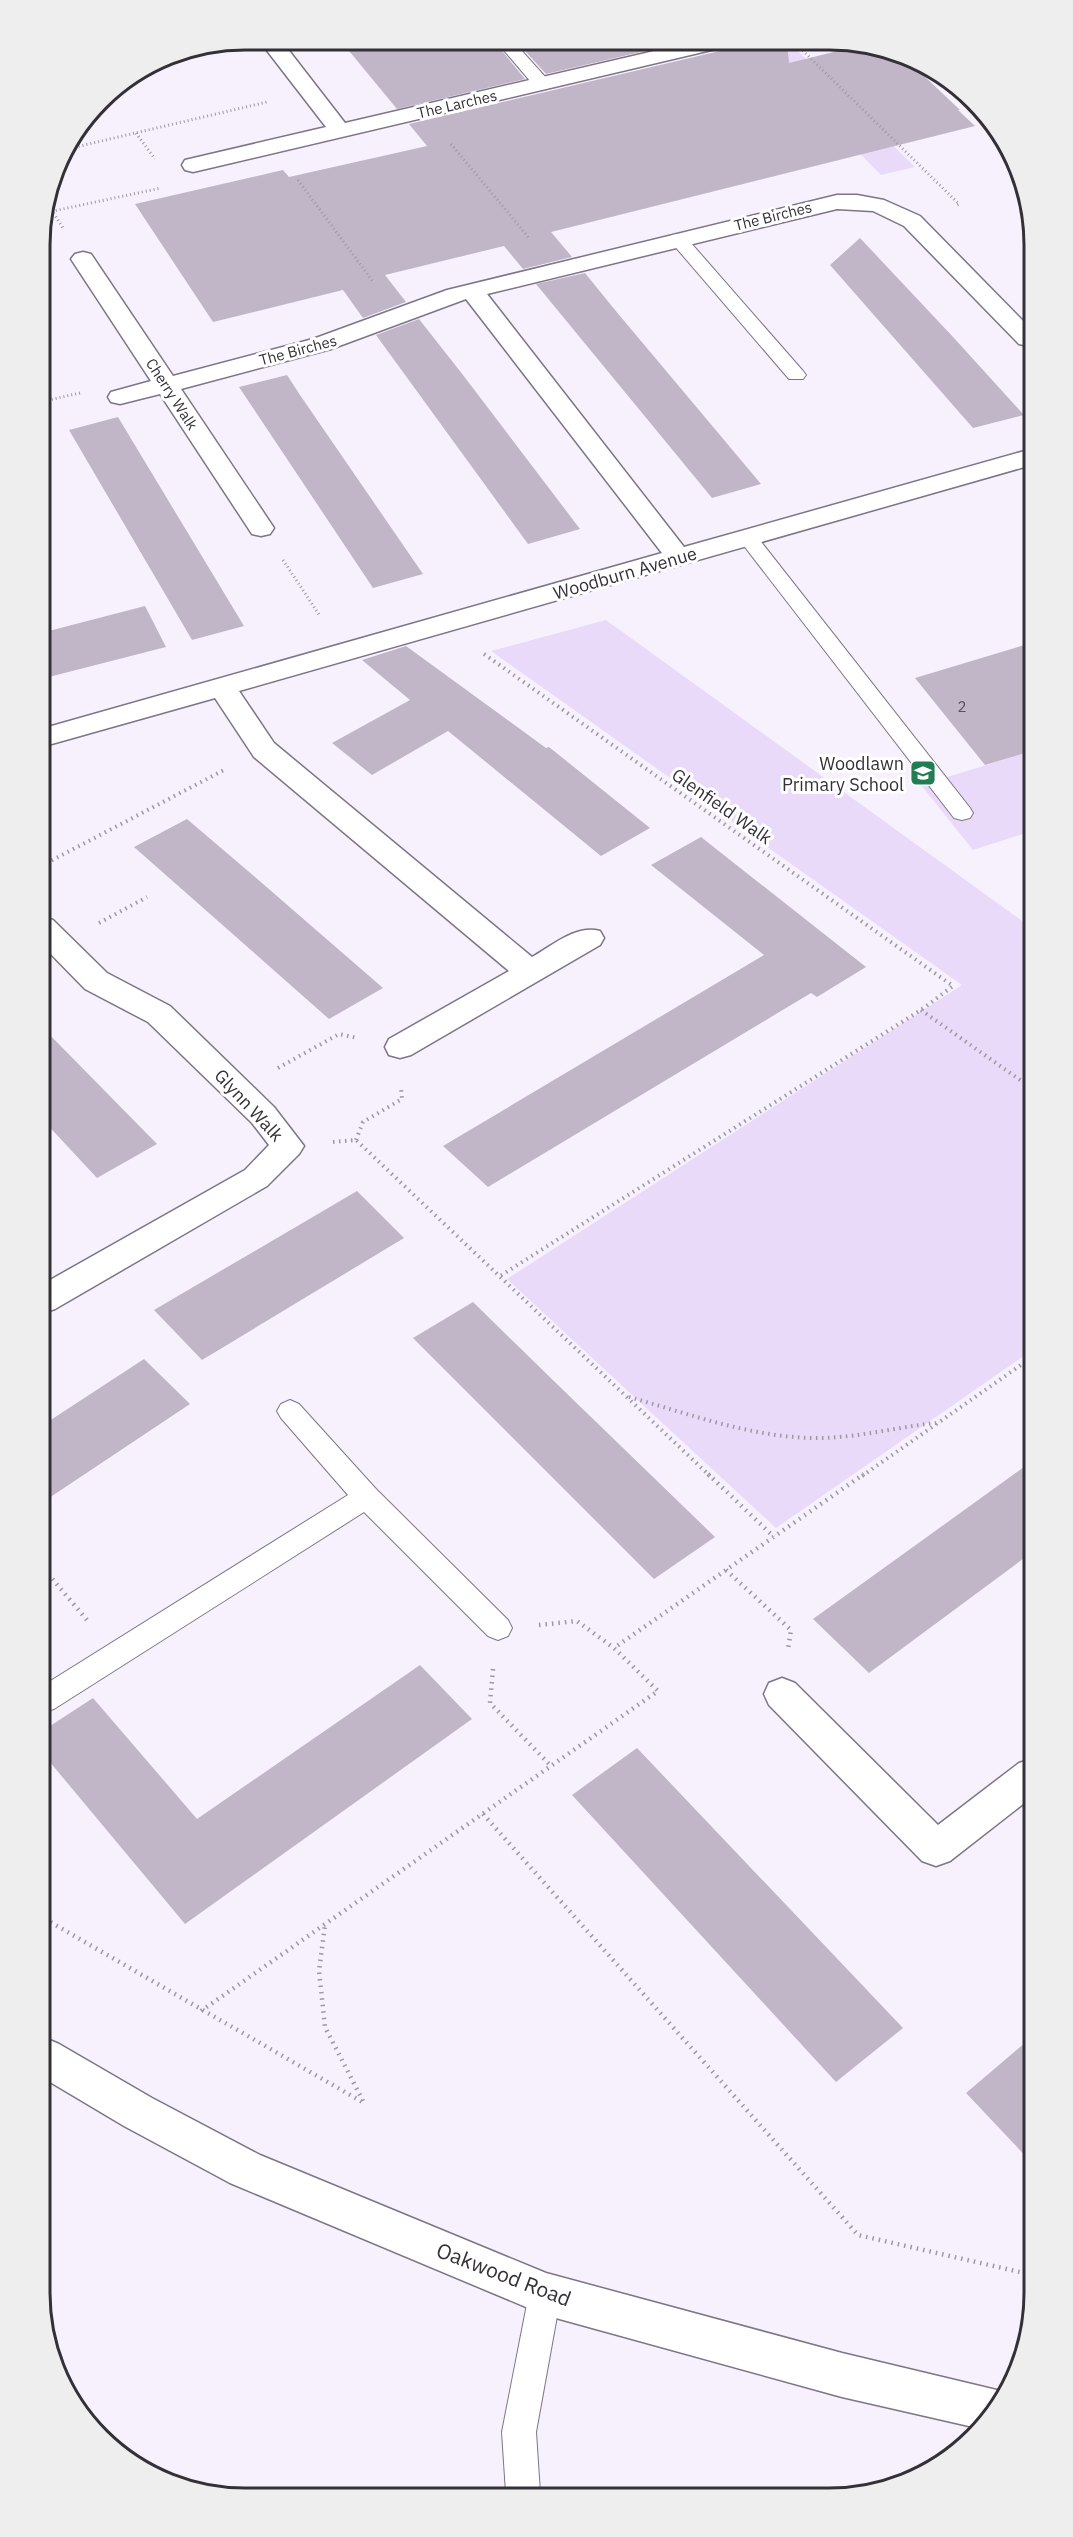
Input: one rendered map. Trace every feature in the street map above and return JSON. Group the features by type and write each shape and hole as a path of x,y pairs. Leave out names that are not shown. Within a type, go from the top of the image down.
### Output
{"street":[{"path":"278,50 340,131"},
{"name":"The Larches","path":"193,165 686,50"},
{"name":"The Birches","path":"120,398 322,344 441,299 678,239 837,202 866,202 886,207 905,216 1024,335"},
{"name":"Cherry Walk","path":"83,259 261,528"},
{"path":"472,291 679,558"},
{"name":"Woodburn Avenue","path":"50,735 1024,460"},
{"path":"222,687 264,750 530,972"},
{"name":"Glynn Walk","path":"50,935 96,981 159,1014 263,1115 288,1146 256,1178 50,1296"},
{"path":"400,1047 590,938"},
{"path":"782,1694 936,1849 1023,1782"},
{"name":"Oakwood Road","path":"50,2060 138,2112 245,2169 545,2294 842,2375 986,2408"}],"lane":[{"path":"512,50 542,84"},
{"path":"678,239 796,375"},
{"path":"748,538 962,813"},
{"path":"290,1411 366,1497 498,1628"},
{"path":"50,1696 366,1497"},
{"path":"523,2488 519,2432 545,2294"}],"path":[{"path":"803,50 959,204 917,226"},
{"path":"76,147 311,92"},
{"path":"423,111 555,270"},
{"path":"273,146 398,317"},
{"path":"52,211 174,185 193,165"},
{"path":"261,528 344,652"},
{"name":"Glenfield Walk","path":"441,625 953,986 921,1010"},
{"path":"50,861 264,750"},
{"path":"500,1276 921,1010 1024,1082"},
{"path":"238,1091 339,1034 400,1047 402,1099 363,1122 356,1140"},
{"path":"288,1146 356,1140 774,1537"},
{"path":"614,1648 1023,1363"},
{"path":"628,1397 736,1428 786,1437 844,1437 910,1424 937,1423"},
{"path":"726,1569 791,1630 782,1694"},
{"path":"50,1576 116,1654"},
{"path":"201,2011 325,1925 658,1691 614,1648 578,1621 498,1628 490,1703 551,1766"},
{"path":"483,1814 858,2235 1023,2273"},
{"path":"50,1922 364,2103 325,2027 319,1971 325,1925"}],"shaded area":[{"path":"797,50 915,167 881,175 817,110 754,59"},
{"path":"606,620 1024,922 1023,1356 776,1528 507,1279 962,985 491,651"},
{"path":"1024,754 1024,834 973,850 921,785"}],"building":[{"path":"348,50 501,50 525,79 397,109"},
{"path":"524,50 650,50 546,74"},
{"path":"724,50 788,50 789,63 840,50 867,53 903,64 922,74 975,126 551,232 572,257 523,269 504,246 385,275 406,302 363,318 343,290 213,322 135,204 283,170 289,177 427,146 409,124"},
{"path":"860,238 1024,415 973,428 830,265"},
{"path":"585,273 761,484 712,498 536,284"},
{"path":"419,319 580,529 528,544 376,335"},
{"path":"287,375 423,574 373,588 239,387"},
{"path":"118,417 244,626 192,640 69,430"},
{"path":"145,606 166,647 50,677 50,631"},
{"name":"Woodlawn Primary School","path":"1024,645 1024,754 985,765 915,678"},
{"path":"406,646 546,748 549,747 650,828 601,856 448,731 372,775 332,743 410,700 362,660"},
{"path":"187,819 383,988 329,1019 134,847"},
{"path":"701,837 866,967 817,997 811,993 488,1187 443,1146 764,955 651,865"},
{"path":"50,1035 157,1144 97,1178 50,1128"},
{"path":"357,1191 404,1238 202,1360 154,1310"},
{"path":"473,1302 715,1537 654,1579 413,1338"},
{"path":"144,1359 190,1404 50,1497 50,1420"},
{"path":"1023,1467 1023,1559 869,1673 813,1619"},
{"path":"420,1665 472,1719 185,1924 50,1762 50,1726 93,1698 197,1819"},
{"path":"637,1748 903,2028 836,2082 572,1795"},
{"path":"1023,2044 1023,2153 966,2093"}],"place":[{"name":"Woodlawn Primary School","path":"923,773"}]}
